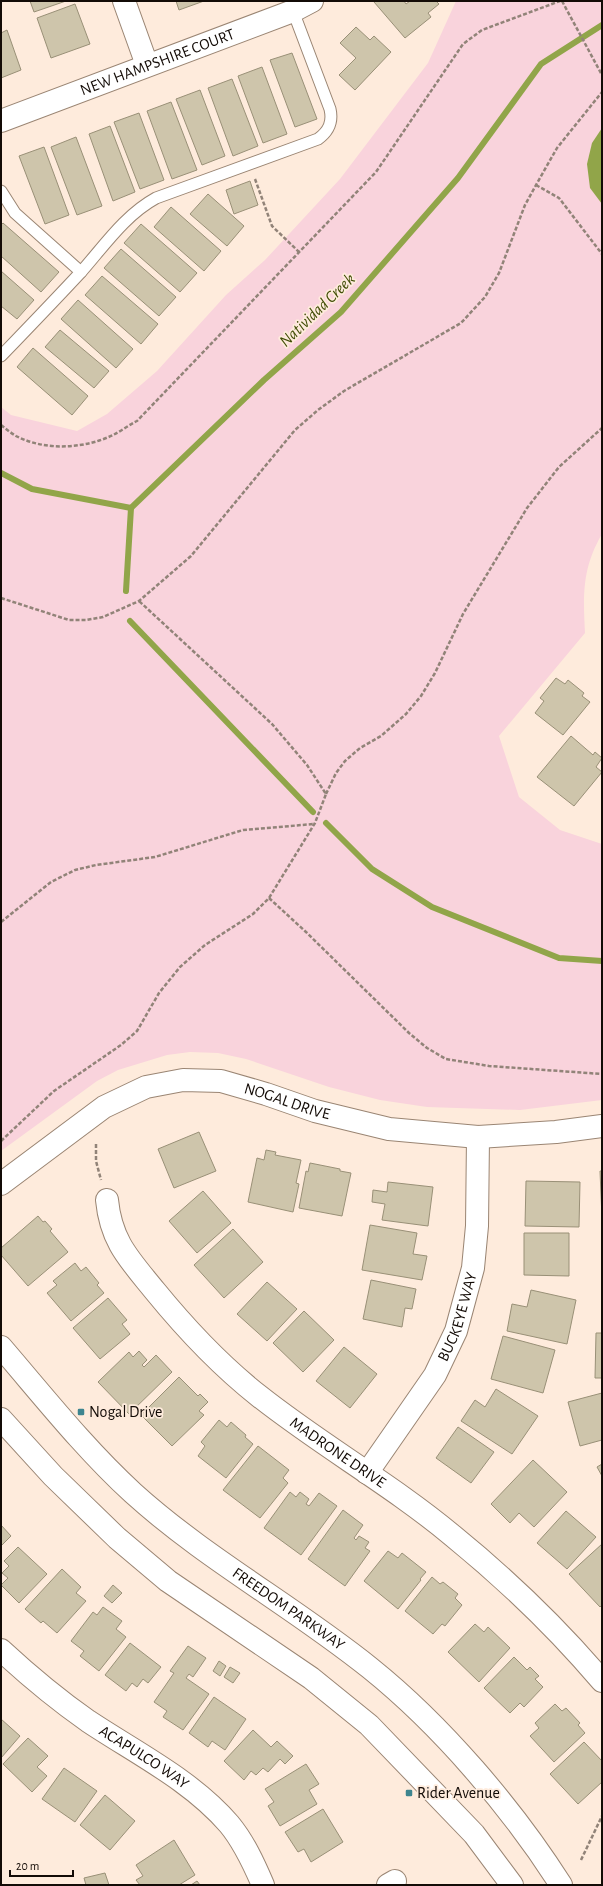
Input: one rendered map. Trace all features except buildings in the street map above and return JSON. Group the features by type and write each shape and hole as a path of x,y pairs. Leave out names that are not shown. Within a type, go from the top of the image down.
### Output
{"street":[{"path":"124,1 147,65"},
{"name":"NEW HAMPSHIRE COURT","path":"1,122 147,65 293,11 312,1"},
{"name":"NOGAL DRIVE","path":"1,1184 104,1108 146,1087 183,1080 222,1081 315,1111 389,1129 478,1137 556,1132 602,1126"},
{"name":"BUCKEYE WAY","path":"367,1473 435,1375 456,1331 473,1268 477,1226 478,1137"},
{"name":"MADRONE DRIVE","path":"107,1200 113,1231 128,1258 197,1339 258,1395 322,1443 367,1473 452,1535 490,1567 556,1629 602,1681"},
{"name":"FREEDOM PARKWAY","path":"1,1347 73,1430 133,1493 211,1556 272,1595 371,1668 422,1716 464,1758 502,1802 561,1885"},
{"path":"1,1419 53,1476 117,1538 168,1581 311,1678 369,1725 474,1834 512,1885"},
{"name":"ACAPULCO WAY","path":"1,1650 18,1666 86,1720 170,1774 201,1797 229,1825 251,1857 263,1885"}],"lane":[{"path":"1,356 130,217 144,204 156,198 318,139 324,134 331,122 330,109 293,11"},
{"path":"1,191 15,213 80,272"}],"path":[{"path":"1,425 16,436 40,444 61,447 91,443 113,435 137,421 376,172 463,44 482,30 561,1 602,75"},
{"path":"1,598 69,620 103,617 139,601 191,556 295,430 318,410 344,391 461,322 485,297 499,273 525,205 536,185 558,148 602,92"},
{"path":"249,164 272,226 299,252"},
{"path":"536,185 559,198 602,254"},
{"path":"1,1141 54,1091 121,1045 137,1030 159,993 180,967 205,945 253,914 269,898 315,824 326,794 336,773 345,760 360,748 381,736 406,714 421,696 435,673 463,614 527,508 559,467 602,428"},
{"path":"139,601 272,724 307,765 326,794"},
{"path":"1,922 51,882 75,870 96,865 155,857 243,830 315,824"},
{"path":"269,898 306,932 409,1033 427,1048 446,1059 489,1066 602,1074"},
{"path":"96,1144 96,1161 107,1200"},
{"path":"581,1860 602,1816"}],"shaded area":[{"path":"456,1 602,1 602,534 595,546 587,570 584,594 585,633 499,736 519,797 560,830 602,844 602,1100 520,1110 427,1107 380,1100 329,1087 246,1059 218,1053 190,1052 167,1055 118,1070 97,1081 1,1151 1,407 11,415 77,431 107,414 157,371 226,295 265,260 340,179 428,63"},
{"path":"602,128 602,204 590,188 587,164 592,143"}],"waterway":[{"name":"Natividad Creek","path":"131,508 264,380 341,312 458,178 541,64 602,25"},
{"name":"Natividad Creek","path":"1,473 32,489 131,508"},
{"path":"126,591 131,508"},
{"path":"130,621 313,812"},
{"path":"326,823 372,869 432,907 559,958 602,961"}],"place":[{"name":"Nogal Drive","path":"81,1412"},
{"name":"Rider Avenue","path":"409,1793"}]}
